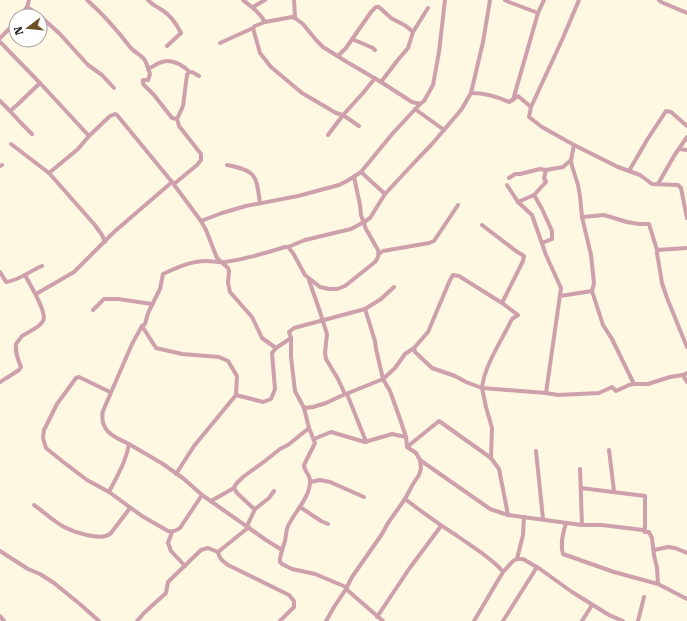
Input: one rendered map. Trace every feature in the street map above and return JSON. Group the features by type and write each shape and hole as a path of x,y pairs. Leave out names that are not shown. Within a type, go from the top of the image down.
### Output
{"street":[{"path":"27,7 29,0"},
{"path":"87,0 118,32 131,48 144,58 150,74 148,80 143,80 143,84 154,95 172,118 177,119"},
{"path":"148,0 168,15 181,34 167,46"},
{"path":"243,0 253,8 265,22"},
{"path":"253,8 265,0"},
{"path":"294,0 295,18"},
{"path":"200,221 246,206 298,196 339,185 361,172 393,133 424,101 433,85 439,52 445,0"},
{"path":"282,550 202,495 163,464 112,436 106,430 102,422 103,411 110,392 132,344 142,326 145,324 148,313 160,289 163,274 191,262 221,262 288,247 305,240 351,229 370,218 385,194 444,130 461,110 471,93 483,42 490,0"},
{"path":"505,0 538,13"},
{"path":"512,100 538,13 544,0"},
{"path":"579,0 531,107 529,117 542,127 574,145 618,167 640,175 652,184 678,185 683,194 687,218"},
{"path":"659,0 687,13"},
{"path":"338,56 376,7 379,7 391,18 406,26 413,32"},
{"path":"382,82 408,48 413,32 428,8"},
{"path":"220,43 265,22 292,17 303,24 316,40 338,56 412,102 420,104"},
{"path":"48,23 60,34 88,65 102,75 114,88"},
{"path":"253,28 260,53 271,67 302,93 343,115 359,126"},
{"path":"0,38 8,30"},
{"path":"352,39 375,50"},
{"path":"0,42 89,136"},
{"path":"148,69 161,61 171,61 187,68 189,72 199,76"},
{"path":"36,294 74,272 114,232 197,165 201,160 201,154 180,126 177,119 183,106 187,75 189,72"},
{"path":"328,135 375,78"},
{"path":"10,110 40,83"},
{"path":"471,93 495,96 509,102 518,96 531,107"},
{"path":"0,101 32,134"},
{"path":"415,109 444,130"},
{"path":"629,171 666,111 671,112 687,126"},
{"path":"49,173 78,149 110,116 115,114 127,126 173,183 200,221 206,230 217,258 228,268 228,283 230,292 252,317 262,338 276,348"},
{"path":"658,184 687,137"},
{"path":"11,144 49,173 94,224 102,235 104,242"},
{"path":"574,145 572,166 580,196 582,217 591,255 594,283 592,291 603,325 612,339 634,384"},
{"path":"679,149 687,150"},
{"path":"509,178 515,174 540,169 546,170 563,167 572,160"},
{"path":"227,165 238,167 250,172 254,176 260,204"},
{"path":"518,202 534,195 546,182 544,178 546,170"},
{"path":"361,172 385,194"},
{"path":"288,247 293,252 304,275 320,287 329,289 337,289 345,286 378,259 378,250 368,234 364,222 354,177"},
{"path":"507,185 518,202 532,215 546,255 561,288 546,393"},
{"path":"534,195 552,231 552,239 542,243"},
{"path":"379,254 383,251 434,241 458,205"},
{"path":"582,217 604,215 627,222 649,224 657,250 667,298 687,347"},
{"path":"482,225 524,256 523,261 502,303"},
{"path":"657,250 687,248"},
{"path":"75,264 78,268"},
{"path":"0,272 6,282 10,282 25,275 31,270 42,266"},
{"path":"0,382 20,370 21,367 16,354 16,344 24,335 34,330 43,321 44,317 36,294 25,275"},
{"path":"304,408 326,403 383,379 395,368 405,354 414,348 428,332 450,280 453,275 458,276 518,314 512,320 489,363 482,382 486,407 492,428 491,458"},
{"path":"309,279 327,334 325,353 326,359 346,394 365,442"},
{"path":"383,621 346,588 315,574 292,569 282,564 280,559 289,524 307,493 310,478 304,469 304,465 315,443 309,428 304,408 295,391 291,357 291,338 289,332 294,328 365,309 381,299 394,287"},
{"path":"560,296 592,291"},
{"path":"93,310 104,299 118,299 152,304"},
{"path":"365,309 375,340 383,379 390,391 406,437 407,447"},
{"path":"142,326 156,348 182,354 219,357 228,362 237,376 236,395 194,446 176,474"},
{"path":"236,395 264,402 270,399 276,389 272,353 276,348 291,338"},
{"path":"414,348 415,352 432,368 482,388 558,395 599,394 612,387 616,391 634,384 648,384 685,374 687,382"},
{"path":"110,392 80,377 77,377 57,404 44,430 43,438 46,448 87,480 109,492 130,508 172,532"},
{"path":"407,447 439,421 491,458 498,470 508,515"},
{"path":"211,501 234,488 243,477 265,461 274,452 288,445 309,428"},
{"path":"314,439 331,432 365,442 392,434 406,437"},
{"path":"109,492 122,466 129,444"},
{"path":"326,621 352,577 382,534 419,476 421,468 420,460 416,453 407,447"},
{"path":"609,450 614,491"},
{"path":"536,451 543,519"},
{"path":"420,460 490,509 508,515 582,525 602,525 649,532 652,538 658,584"},
{"path":"580,468 582,525"},
{"path":"310,482 320,480 330,482 364,497"},
{"path":"234,488 235,491 255,509"},
{"path":"581,488 646,496 645,532"},
{"path":"218,552 248,527 255,509 269,498 274,491"},
{"path":"185,566 171,551 168,543 172,532 180,528 202,495"},
{"path":"405,498 441,526 499,566 503,572"},
{"path":"34,505 71,530 91,536 103,537 109,536 130,508"},
{"path":"300,507 328,524"},
{"path":"517,559 523,535 524,517"},
{"path":"566,523 563,533 563,554 614,572 658,584 687,599"},
{"path":"377,617 409,569 441,526"},
{"path":"654,550 668,547 687,553"},
{"path":"137,621 144,612 166,593 168,582 203,549 208,548 218,552"},
{"path":"0,551 28,569 40,574 54,583 99,621"},
{"path":"218,552 220,559 228,565 289,595 294,600 294,607 280,621"},
{"path":"474,621 503,572 513,561 517,559 523,560 537,567 592,605 623,621"},
{"path":"503,621 537,567"},
{"path":"638,621 644,597"},
{"path":"582,621 592,605"},
{"path":"0,616 4,621"}]}
